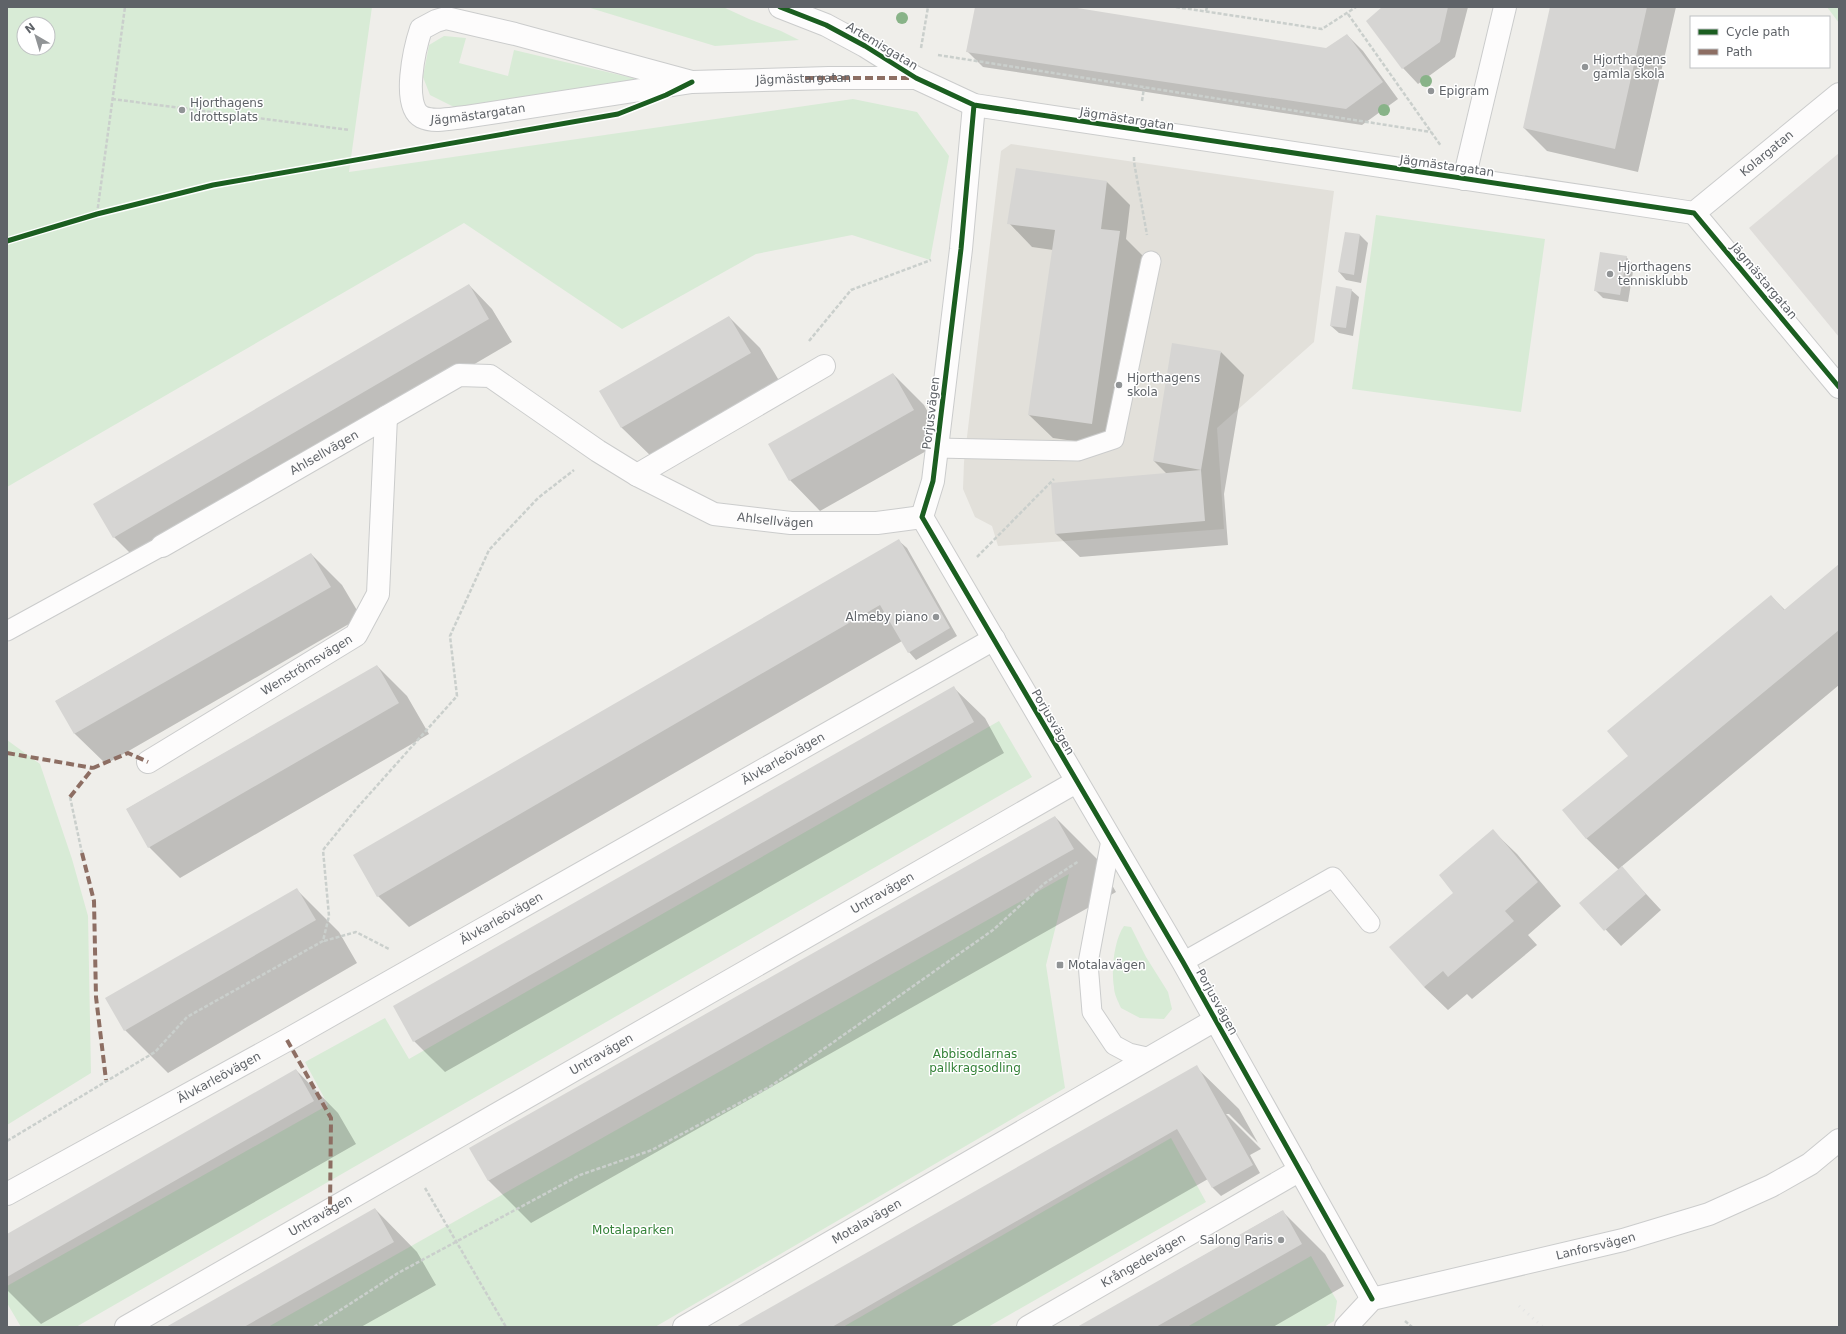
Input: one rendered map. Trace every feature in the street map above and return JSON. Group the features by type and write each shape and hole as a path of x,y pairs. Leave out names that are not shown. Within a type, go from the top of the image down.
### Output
{"street":[{"name":"Artemisgatan","path":"780,7 826,25 865,46 916,78 974,105"},
{"path":"1464,179 1505,7"},
{"name":"Jägmästargatan","path":"692,82 508,32 446,18 436,21 421,29 416,44 410,96 414,107 422,117 434,120 466,117 692,82 829,78 916,78"},
{"name":"Kolargatan","path":"1694,213 1839,94"},
{"name":"Jägmästargatan","path":"974,105 1138,131 1694,213 1839,387"},
{"name":"Porjusvägen","path":"974,105 961,249 933,481 922,517 1076,782 1183,962 1372,1299"},
{"path":"637,475 824,366"},
{"name":"Ahlsellvägen","path":"162,546 459,375 490,376 598,451 637,475 714,514 792,523 877,523 922,517"},
{"name":"Wenströmsvägen","path":"148,762 356,635 378,594 386,417"},
{"name":"Älvkarleövägen","path":"7,1194 287,1040 994,639"},
{"name":"Untravägen","path":"126,1327 1076,782"},
{"name":"Motalavägen","path":"684,1327 1215,1020"},
{"name":"Lanforsvägen","path":"1372,1299 1623,1240 1709,1214 1771,1186 1810,1164 1839,1140"},
{"name":"Krångedevägen","path":"1028,1327 1300,1170"},
{"path":"1346,1327 1372,1299"}],"lane":[{"path":"937,448 1078,451 1114,439 1151,261"},
{"name":"Ahlsellvägen","path":"7,631 162,546"},
{"path":"1111,840 1088,963 1092,1012 1114,1045 1129,1053 1151,1058"},
{"path":"1183,962 1333,877 1370,922"}],"path":[{"path":"97,214 125,7"},
{"path":"916,78 928,7"},
{"path":"1176,7 1322,29 1348,14 1356,7"},
{"path":"1206,11 1207,7"},
{"path":"1348,14 1464,179"},
{"path":"920,52 1431,132"},
{"path":"1144,88 1134,162 1151,261"},
{"path":"112,98 350,130"},
{"path":"809,341 851,290 961,249"},
{"path":"323,941 329,916 323,850 357,808 457,696 450,636 489,550 538,498 598,451"},
{"path":"958,578 1050,481 1056,477"},
{"path":"70,797 82,853"},
{"path":"314,1327 398,1273 580,1175 652,1150 771,1086 993,930 1045,883 1111,840"},
{"path":"7,1141 155,1052 187,1017 323,941 356,932 389,949"},
{"path":"411,1164 506,1327"},
{"path":"1406,1321 1412,1327"}],"shaded area":[{"name":"Hjorthagens skola","path":"1011,144 1334,191 1314,342 1217,428 1224,529 998,546 992,526 975,517 963,489 964,462 1001,151"},
{"path":"1839,153 1839,337 1749,228"}],"green space":[{"path":"7,7 372,7 349,172 853,99 917,112 949,156 930,260 852,235 756,254 622,329 464,223 7,487"},
{"path":"587,7 723,7 799,40 715,46"},
{"path":"1827,7 1839,7 1839,23"},
{"path":"444,36 466,38 459,63 508,76 514,50 641,80 495,104 454,107 430,95 423,77 429,45"},
{"path":"1376,215 1545,239 1521,412 1352,389"},
{"path":"999,721 1032,777 76,1327 21,1327 7,1303 7,1286 328,1105 305,1062 385,1018 409,1059"},
{"path":"7,740 40,764 72,859 88,916 91,1073 7,1125"},
{"name":"Motalaparken","path":"1069,874 1046,965 1065,1088 655,1327 268,1327"},
{"path":"1124,926 1131,927 1146,957 1168,992 1172,1009 1164,1019 1140,1018 1121,1008 1117,1000 1114,990 1113,964 1118,939"},
{"path":"1171,1138 1206,1202 988,1327 843,1327"},
{"path":"1311,1256 1337,1301 1334,1321 1324,1327 1187,1327"}],"building":[{"path":"975,7 1071,7 1326,48 1347,34 1383,82 1346,109 966,52"},
{"path":"1382,7 1448,7 1440,42 1402,69 1366,21"},
{"name":"Hjorthagens gamla skola","path":"1550,7 1647,7 1615,149 1523,128"},
{"name":"Hjorthagens skola","path":"1016,168 1107,181 1101,229 1120,231 1092,424 1028,415 1055,230 1007,224"},
{"path":"1345,232 1360,234 1354,275 1338,272"},
{"name":"Hjorthagens tennisklubb","path":"1600,252 1627,256 1620,295 1594,291"},
{"path":"469,284 489,319 113,538 93,504"},
{"path":"1336,286 1352,289 1346,328 1330,326"},
{"path":"729,316 751,353 621,428 599,391"},
{"path":"1172,343 1221,351 1201,470 1153,461"},
{"path":"893,373 914,410 789,481 768,444"},
{"path":"1201,470 1205,521 1055,534 1051,483"},
{"path":"899,539 950,628 908,653 880,605 377,897 353,855"},
{"path":"311,553 331,587 74,734 55,701"},
{"path":"1839,564 1839,630 1586,839 1562,810 1628,756 1607,731 1771,595 1784,610"},
{"path":"377,665 399,703 148,848 126,809"},
{"path":"954,686 974,722 413,1042 393,1006"},
{"path":"1055,816 1074,849 488,1181 469,1148"},
{"path":"1493,829 1538,882 1505,911 1514,921 1448,977 1443,971 1424,987 1389,947 1453,893 1439,875"},
{"path":"1622,866 1646,894 1604,931 1579,903"},
{"path":"297,888 316,920 124,1031 105,998"},
{"path":"1197,1065 1253,1165 1212,1188 1177,1129 832,1327 736,1327"},
{"path":"296,1069 314,1101 7,1277 7,1234"},
{"path":"375,1208 394,1242 244,1327 166,1327"},
{"path":"1283,1210 1302,1244 1156,1327 1077,1327"}],"railway":[{"path":"1519,1306 1543,1327"}],"marked path":[{"path":"805,78 915,78"},
{"path":"7,753 93,768"},
{"path":"70,797 93,768 128,753 148,762"},
{"path":"82,853 94,901 96,997 106,1080"},
{"path":"287,1040 331,1118 330,1210"}],"cycle path":[{"path":"780,7 826,25 865,46 916,78 974,105 1694,213 1839,387"},
{"path":"7,241 97,214 213,185 618,114 666,95 692,82"},
{"path":"974,105 961,249 933,481 922,517 1183,962 1372,1299"}],"place":[{"name":"Hjorthagens gamla skola","path":"1585,67"},
{"name":"Epigram","path":"1431,91"},
{"name":"Hjorthagens Idrottsplats","path":"182,110"},
{"name":"Hjorthagens tennisklubb","path":"1610,274"},
{"name":"Hjorthagens skola","path":"1119,385"},
{"name":"Almeby piano","path":"936,617"},
{"name":"Motalavägen","path":"1060,965"},
{"name":"Salong Paris","path":"1281,1240"}],"park label":[{"name":"Abbisodlarnas pallkragsodling","path":"975,1061"}]}
